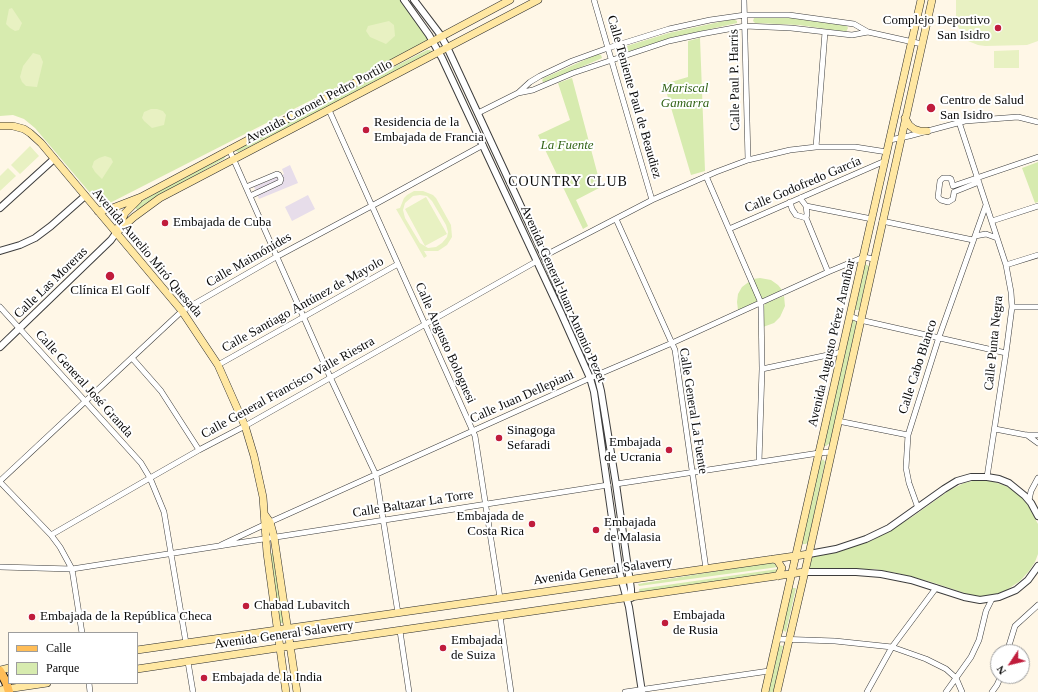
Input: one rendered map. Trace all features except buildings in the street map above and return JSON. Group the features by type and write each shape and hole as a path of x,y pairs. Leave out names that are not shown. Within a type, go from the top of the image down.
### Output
{"main road":[{"name":"Avenida Coronel Pedro Portillo","path":"98,211 110,209 141,197 510,0"},
{"name":"Avenida Coronel Pedro Portillo","path":"116,233 160,198 438,52 527,2 538,0"},
{"name":"Avenida Augusto Pérez Araníbar","path":"765,692 922,0"},
{"name":"Avenida Augusto Pérez Araníbar","path":"777,692 932,0"},
{"path":"905,118 909,125 914,129 927,131"},
{"name":"Avenida Aurelio Miró Quesada","path":"0,126 13,126 30,133 38,140 182,311 218,365 246,426 263,497 267,523"},
{"path":"116,233 125,213 141,197"},
{"path":"132,205 135,211 142,211"},
{"path":"837,375 847,378"},
{"path":"267,523 274,537 297,692"},
{"path":"267,523 266,538 286,692"},
{"name":"Avenida General Salaverry","path":"138,650 809,554"},
{"path":"773,559 777,560 782,568 778,576"},
{"name":"Avenida General Salaverry","path":"138,669 804,572"},
{"path":"0,670 6,682 6,690 41,684"}],"street":[{"name":"Avenida General Juan Antonio Pezet","path":"404,0 433,41 483,145 590,378 594,392 608,485 629,598 641,691"},
{"name":"Avenida General Juan Antonio Pezet","path":"414,0 447,47 544,256 597,375 616,484 626,580"},
{"name":"Calle Teniente Paul de Beaudiez","path":"594,0 652,200"},
{"name":"Calle Paul P. Harris","path":"744,0 748,160"},
{"path":"518,93 530,82 540,76 572,61 608,48 670,29 710,20 745,15 789,15 848,23 854,24 868,32 922,44"},
{"path":"845,34 848,33 850,28 848,23"},
{"path":"478,113 518,93 533,90 612,60 669,41 701,34 745,26 790,28 845,34 868,32"},
{"path":"816,147 825,32"},
{"path":"540,76 540,80 543,85"},
{"name":"Calle Augusto Bolognesi","path":"329,110 475,436 500,598"},
{"path":"890,140 959,122 1018,117 1038,122"},
{"name":"Calle Punta Negra","path":"959,122 1006,265 1011,292 1012,307 987,477"},
{"name":"Calle Maimónides","path":"0,482 182,311 276,257 483,145"},
{"path":"544,256 652,200 706,176 748,160 790,150 816,147 855,147 887,152"},
{"path":"229,149 331,379 376,475 398,613"},
{"path":"978,180 953,186 951,179 943,178 940,181 938,197 941,200 948,202 953,199 954,192 978,180 1038,157"},
{"path":"0,208 54,159"},
{"name":"Calle Godofredo García","path":"730,229 885,161"},
{"path":"246,187 276,174 281,179 280,182 250,196"},
{"path":"706,176 761,302 762,369 759,462"},
{"path":"0,250 20,245 35,238 85,196"},
{"path":"800,198 806,206 806,218 828,272"},
{"path":"790,202 792,209 796,214 806,218"},
{"name":"Calle Cabo Blanco","path":"918,508 906,468 908,435 939,337 986,205"},
{"path":"806,206 872,219"},
{"path":"992,221 1038,206"},
{"name":"Calle General La Fuente","path":"616,219 675,350 706,569"},
{"path":"882,221 974,238 986,234 997,238"},
{"name":"Calle Las Moreras","path":"0,347 111,240 116,233"},
{"path":"1006,265 1038,255"},
{"path":"864,257 873,259"},
{"name":"Calle Juan Dellepiani","path":"267,523 864,257"},
{"name":"Calle General Francisco Valle Riestra","path":"51,535 199,450 331,379 537,261"},
{"name":"Calle Santiago Antúnez de Mayolo","path":"218,365 398,264"},
{"name":"Calle General José Granda","path":"0,307 141,464 150,478 164,512 186,643"},
{"path":"1012,307 1038,307"},
{"path":"850,316 860,320 1006,353"},
{"path":"762,369 842,352"},
{"path":"132,358 161,391 199,450"},
{"path":"838,421 908,435"},
{"path":"995,429 1026,435 1038,435"},
{"path":"1026,435 1038,443"},
{"path":"616,484 831,452"},
{"name":"Avenida General Salaverry","path":"809,554 836,549 866,539 889,528 957,482 972,477 987,477 999,479 1009,483 1027,498 1038,516"},
{"path":"1027,498 1038,478"},
{"path":"0,482 51,535 60,547 72,569 82,632"},
{"name":"Calle Baltazar La Torre","path":"0,567 72,569 608,485"},
{"name":"Calle Baltazar La Torre","path":"221,545 267,523"},
{"name":"Avenida General Salaverry","path":"804,572 856,572 881,574 911,580 964,597 980,600 992,599 1006,595 1022,585 1032,576 1038,566"},
{"path":"867,692 892,647 936,588"},
{"path":"946,692 971,657 979,640 986,611 992,599"},
{"path":"980,600 986,611"},
{"path":"1009,644 1015,626 1038,605"},
{"path":"500,616 511,692"},
{"path":"400,630 409,692"},
{"path":"777,639 835,641 892,647 939,664 956,678 958,686 962,692"},
{"path":"188,662 193,692"},
{"path":"625,692 641,691 769,671"}],"shaded area":[{"path":"290,165 298,183 259,199 254,187 284,174 282,169"},
{"path":"308,195 315,209 292,221 285,207"}],"green space":[{"path":"0,0 400,0 427,36 427,41 102,207 35,128 24,119 13,115 0,116"},
{"name":"Complejo Deportivo San Isidro","path":"956,0 1038,0 1038,41 1027,45 985,46 968,41 961,33 956,22"},
{"path":"12,8 22,23 19,30 15,31 6,24 9,9"},
{"path":"754,18 803,18 847,26 848,28 846,32 799,25 755,23 753,21"},
{"path":"733,19 737,21 737,23 671,38 620,54 616,51 617,49 669,33"},
{"path":"389,21 394,25 395,36 386,44 370,37 366,31 368,26"},
{"name":"Mariscal Gamarra","path":"700,38 705,171 691,175 664,84 688,77 688,41"},
{"path":"427,50 432,51 432,53 237,152 236,150 238,147"},
{"path":"1019,50 1019,68 994,68 994,51"},
{"path":"33,53 40,55 43,62 37,87 26,86 20,77 23,66"},
{"path":"598,54 601,55 602,58 546,82 543,82 542,80 544,78"},
{"name":"La Fuente","path":"572,78 601,187 576,200 588,226 583,229 538,135 570,120 558,83"},
{"path":"151,109 163,111 166,115 164,125 152,128 144,121 142,118 144,112"},
{"path":"30,146 39,156 20,174 11,165"},
{"path":"223,154 226,156 224,159 152,200 139,211 136,209 135,206 137,204"},
{"path":"105,156 111,158 113,162 102,179 92,167 94,161"},
{"path":"1038,162 1038,202 1035,203 1022,168"},
{"path":"8,168 16,176 0,191 0,176"},
{"path":"414,191 423,191 433,195 451,225 452,237 447,245 438,251 424,251 427,256 424,258 396,209 400,208 404,198","holes":["413,196 427,196 432,201 446,225 448,232 447,237 442,243 436,247 428,248 420,243 405,218 403,210 405,203"]},
{"path":"426,197 447,234 425,246 405,209"},
{"path":"865,264 869,266 859,310 855,310"},
{"path":"760,278 771,280 782,290 762,299 753,279"},
{"path":"750,281 758,301 738,310 738,294 742,287"},
{"path":"784,296 785,306 780,317 774,323 763,327 763,307 766,303"},
{"path":"852,320 855,321 856,324 830,443 824,446"},
{"path":"823,459 825,462 808,542 803,544 802,542 820,463"},
{"path":"977,480 987,480 1006,486 1024,498 1038,524 1038,554 1035,562 1020,581 1005,591 990,596 977,597 928,581 897,573 874,569 812,569 809,567 810,558 873,540 912,517 950,490 964,483"},
{"path":"273,553 285,623 278,623 268,554"},
{"path":"772,562 778,567 639,586 638,584"},
{"path":"778,569 776,575 640,595 639,589"},
{"path":"792,588 796,588 786,632 782,630"},
{"path":"778,645 783,646 774,692 768,692"}],"place":[{"name":"Complejo Deportivo San Isidro","path":"998,28"},
{"name":"Centro de Salud San Isidro","path":"931,108"},
{"name":"Residencia de la Embajada de Francia","path":"366,130"},
{"name":"Embajada de Cuba","path":"165,223"},
{"name":"Clínica El Golf","path":"110,276"},
{"name":"Sinagoga Sefaradi","path":"499,438"},
{"name":"Embajada de Ucrania","path":"669,450"},
{"name":"Embajada de Costa Rica","path":"532,524"},
{"name":"Embajada de Malasia","path":"596,530"},
{"name":"Chabad Lubavitch","path":"246,606"},
{"name":"Embajada de la República Checa","path":"32,617"},
{"name":"Embajada de Rusia","path":"665,623"},
{"name":"Embajada de Suiza","path":"443,648"},
{"name":"Embajada de la India","path":"204,678"}],"district":[{"name":"COUNTRY CLUB","path":"568,182"}]}
